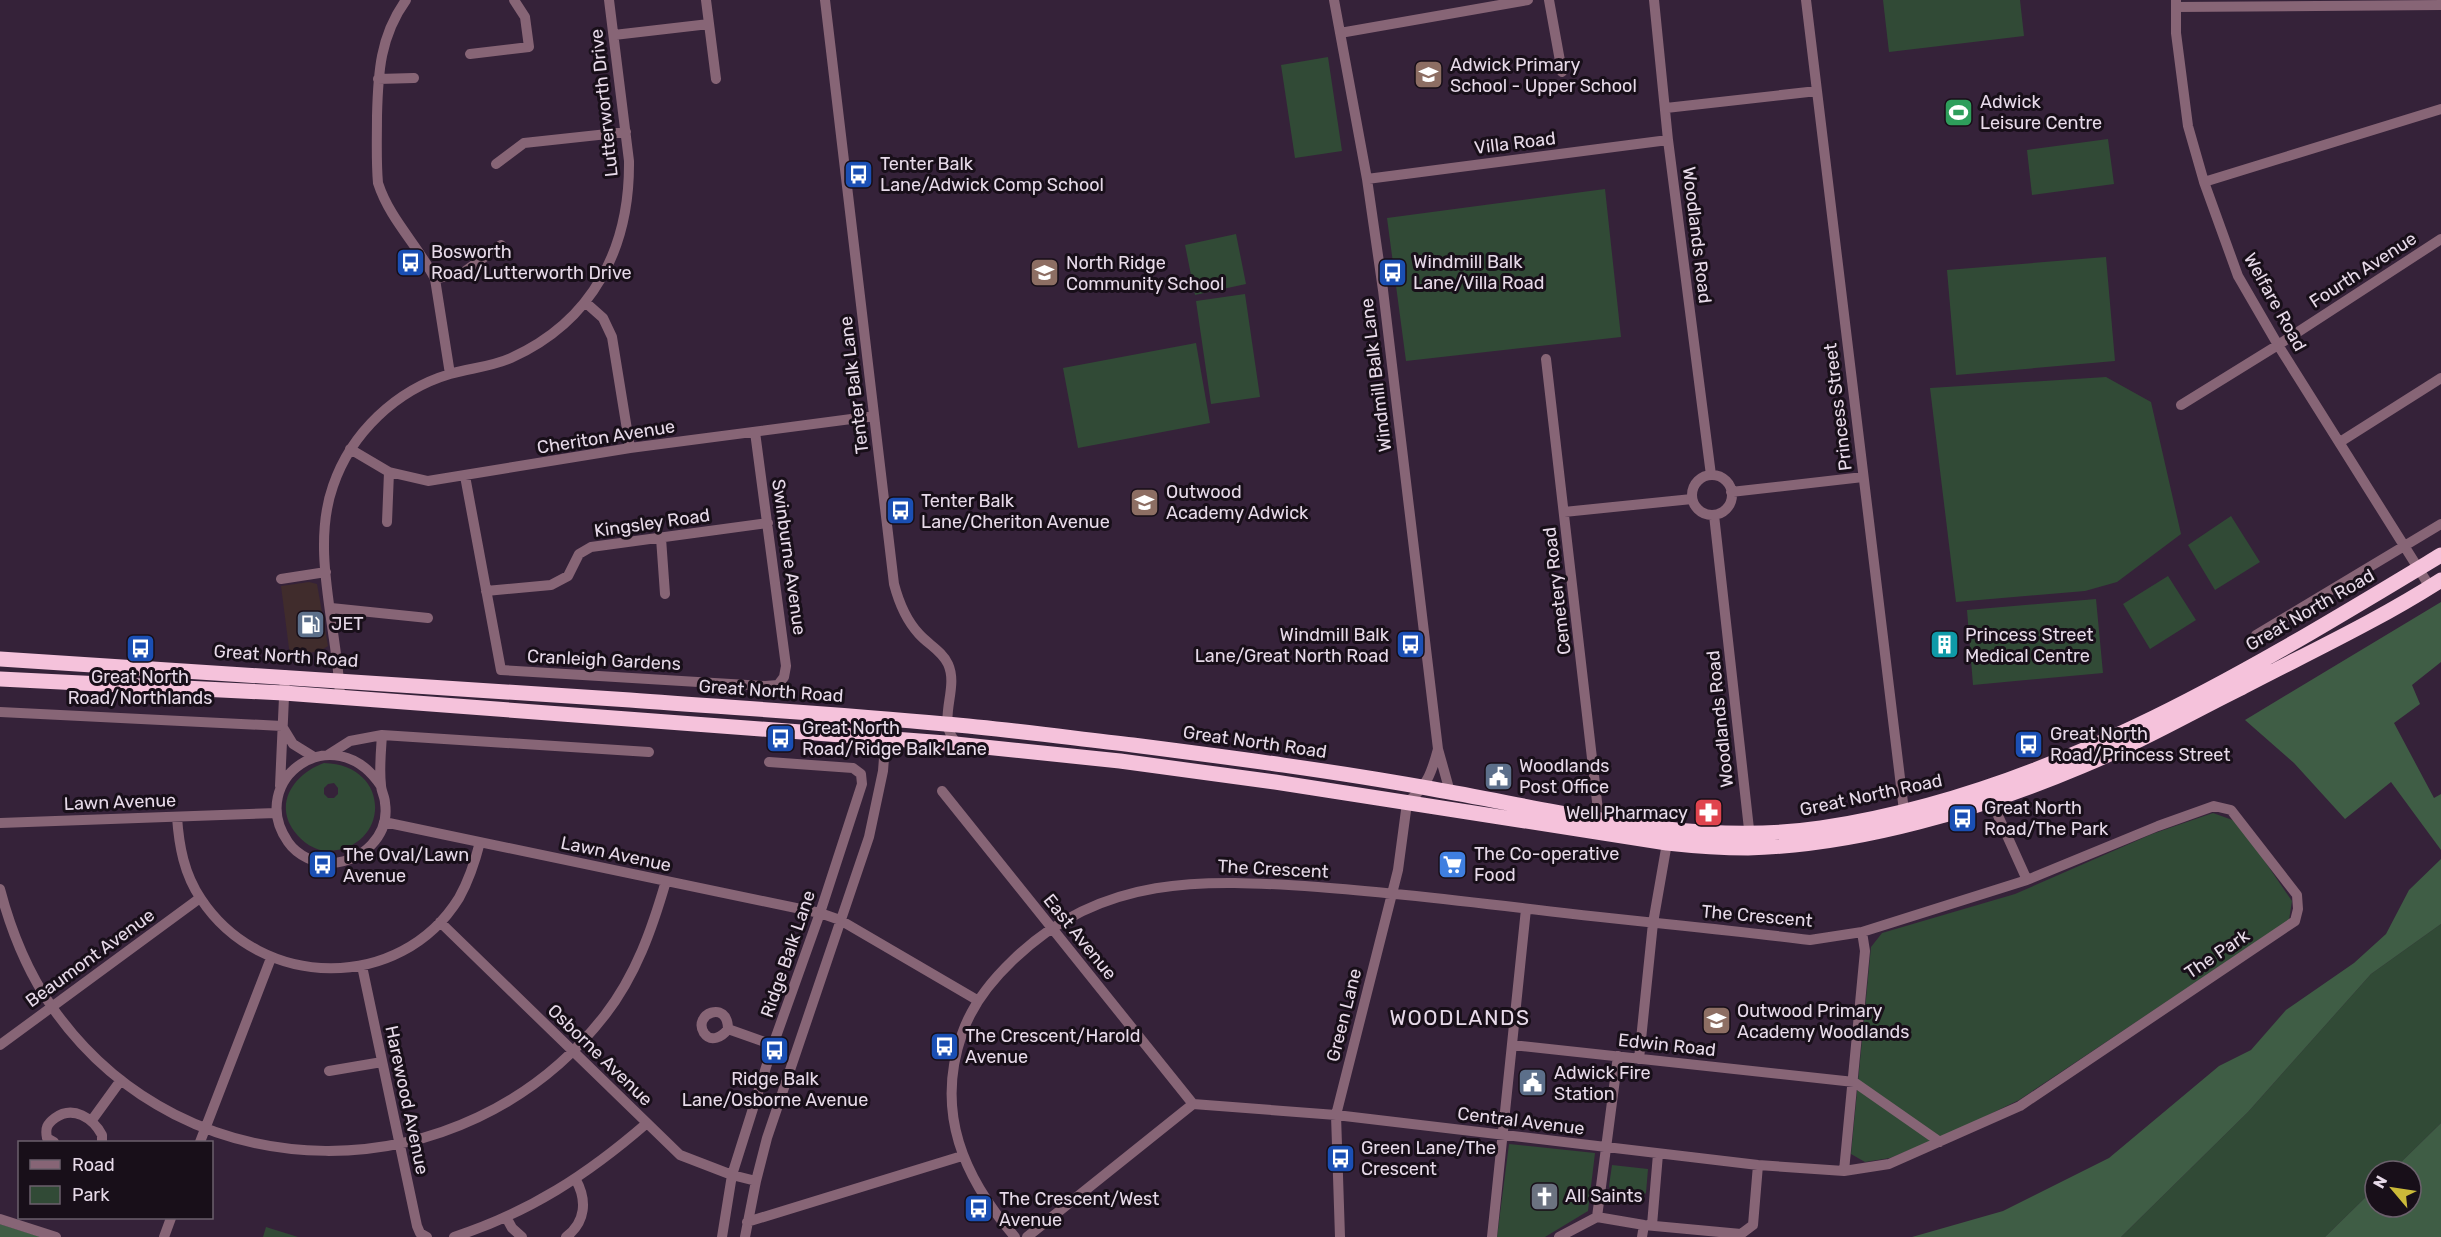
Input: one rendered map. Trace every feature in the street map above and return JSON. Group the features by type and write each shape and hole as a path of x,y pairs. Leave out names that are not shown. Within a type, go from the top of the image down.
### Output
{"highway":[{"name":"Great North Road","path":"0,679 284,693 958,744 1120,761 1667,843 1718,848 1904,811 2035,771 2129,730 2234,676 2441,555"},
{"name":"Great North Road","path":"0,658 285,675 947,724 1277,763 1599,819 1705,832 1750,841 1801,843 1855,835 1905,824 1991,800 2047,780 2112,753 2381,615 2436,584"}],"street":[{"path":"406,0 387,32 381,53 378,79 378,183 383,200 393,218 429,267 435,279 450,374"},
{"path":"470,54 529,47 525,17 514,0"},
{"name":"Lutterworth Drive","path":"340,697 340,679 326,572 325,518 333,485 350,449 371,422 397,400 427,383 450,374 483,368 540,343 566,323 585,302 603,276 617,247 625,218 629,187 626,132 609,0"},
{"path":"706,0 716,79"},
{"name":"Tenter Balk Lane","path":"825,0 894,584 900,604 910,623 940,652 949,665 951,677 947,724"},
{"name":"Windmill Balk Lane","path":"1334,0 1367,179 1438,749 1450,792"},
{"path":"1340,33 1528,0"},
{"path":"1549,0 1562,72"},
{"name":"Woodlands Road","path":"1654,0 1668,140 1711,475"},
{"name":"Princess Street","path":"1806,0 1904,811"},
{"path":"2176,4 2441,5"},
{"name":"Welfare Road","path":"2176,4 2176,33 2188,126 2204,182 2238,276 2278,345 2418,568 2436,584"},
{"path":"614,35 709,24"},
{"path":"378,79 414,78"},
{"path":"1666,108 1817,91"},
{"path":"2204,182 2441,109"},
{"path":"496,164 524,143 626,132"},
{"name":"Villa Road","path":"1367,179 1668,140"},
{"name":"Fourth Avenue","path":"2181,405 2441,239"},
{"path":"435,279 464,272 501,245"},
{"path":"585,302 603,318 612,337 630,448"},
{"name":"Cemetery Road","path":"1546,359 1599,819"},
{"path":"2340,442 2441,378"},
{"name":"Cheriton Avenue","path":"350,449 389,471 428,481 630,448 874,416"},
{"name":"Swinburne Avenue","path":"755,432 786,666 784,677 778,685"},
{"path":"387,522 389,471"},
{"path":"1711,475 1727,482 1731,492 1727,508 1714,515 1702,513 1692,499 1691,492 1701,477 1711,475"},
{"path":"465,476 486,591"},
{"path":"1731,492 1863,477"},
{"path":"1564,512 1692,499"},
{"name":"Woodlands Road","path":"1714,515 1750,841"},
{"name":"Kingsley Road","path":"486,591 551,585 568,576 579,554 591,547 768,523"},
{"name":"Great North Road","path":"2256,635 2441,524"},
{"path":"661,538 665,594"},
{"path":"281,579 326,572"},
{"name":"Cranleigh Gardens","path":"486,591 501,670 778,685"},
{"path":"331,608 428,618"},
{"path":"285,675 280,790 276,813 281,832 292,848 308,859 326,864 345,862 363,854 376,840 384,822 386,804 381,786 382,735"},
{"path":"0,712 282,726"},
{"path":"745,1237 767,1138 874,816 887,719"},
{"path":"930,742 947,724"},
{"path":"947,724 951,738 958,744"},
{"path":"282,726 293,744 314,757"},
{"path":"328,754 342,744 359,738 382,735 650,752"},
{"name":"Windmill Balk Lane","path":"1424,787 1432,772 1438,749"},
{"path":"280,790 297,766 314,757 328,754 343,756 358,762 371,772 381,786"},
{"name":"Ridge Balk Lane","path":"722,1237 732,1175 773,1045 820,913 862,784 861,774 853,768 769,762"},
{"path":"1407,803 1424,787"},
{"name":"East Avenue","path":"942,791 1193,1104"},
{"path":"1991,800 2027,880"},
{"name":"Green Lane","path":"1340,1237 1336,1115 1398,870 1407,803"},
{"name":"The Park","path":"1844,1171 1889,1164 2020,1106 2295,921 2298,909 2297,895 2231,810 2214,806 2158,826 2027,880 1862,932"},
{"name":"Lawn Avenue","path":"0,823 276,813"},
{"path":"177,817 179,845 187,873 200,898 228,930 244,943 271,958 301,967 331,969 362,966 390,957 417,942 440,922 458,898 472,872 480,843"},
{"name":"Lawn Avenue","path":"384,822 820,913 840,920 977,1000"},
{"path":"1639,1059 1653,923 1667,843"},
{"path":"0,889 4,924 52,1007 84,1046 122,1080 162,1107 206,1128 253,1143 301,1151 350,1152 399,1145 447,1132 493,1111 536,1084 573,1052 606,1014 632,973 652,928 666,881"},
{"name":"The Crescent","path":"1015,1237 977,1186 962,1156 951,1103 951,1075 964,1027 977,1000 996,976 1017,956 1052,928 1082,910 1112,898 1187,883 1237,881 1392,892 1810,940 1862,932"},
{"name":"Beaumont Avenue","path":"0,1045 200,898"},
{"path":"1492,1237 1526,909"},
{"name":"Osborne Avenue","path":"440,922 680,1155 732,1175 756,1181"},
{"path":"1844,1171 1865,951 1862,932"},
{"path":"201,1141 271,958"},
{"name":"Harewood Avenue","path":"362,966 417,1226 420,1233 427,1237"},
{"path":"728,1029 773,1045"},
{"name":"Edwin Road","path":"1512,1045 1854,1082"},
{"path":"1597,1217 1618,1056"},
{"path":"329,1071 382,1062"},
{"path":"92,1120 122,1080"},
{"path":"1854,1082 1940,1142"},
{"path":"1027,1237 1193,1104"},
{"name":"Central Avenue","path":"1193,1104 1336,1115 1658,1154 1758,1165 1844,1171"},
{"path":"51,1141 47,1138 45,1131 48,1124 61,1114 73,1112 92,1120 102,1135 102,1141"},
{"path":"454,1237 506,1217 576,1180 607,1158 647,1123"},
{"path":"1642,1237 1648,1225 1658,1154"},
{"path":"747,1222 962,1156"},
{"path":"1559,1237 1597,1217 1648,1225 1742,1234 1753,1225 1758,1165"},
{"path":"566,1237 577,1227 583,1215 582,1191 576,1180"},
{"path":"506,1217 512,1228 522,1237"},
{"path":"0,1219 56,1237"},
{"path":"164,1237 171,1219"}],"shaded area":[{"path":"309,582 317,584 328,646 320,651 290,656 281,586"}],"green space":[{"path":"1883,0 2020,0 2024,36 1889,52"},
{"path":"1328,57 1342,151 1295,158 1281,65"},
{"path":"2108,139 2114,184 2032,195 2027,150"},
{"path":"1605,189 1621,337 1406,361 1387,218"},
{"path":"1236,234 1246,284 1195,295 1185,245"},
{"path":"2106,257 2115,361 1956,375 1947,270"},
{"path":"1245,294 1260,397 1211,404 1196,301"},
{"path":"1196,343 1210,423 1078,448 1063,368"},
{"path":"2106,377 2151,402 2181,534 2117,582 2085,591 1956,602 1930,388"},
{"path":"2231,516 2260,562 2215,590 2188,545"},
{"path":"2168,576 2196,620 2150,649 2123,604"},
{"path":"2096,599 2103,673 1973,685 1967,610"},
{"path":"2441,602 2441,662 2412,685 2420,704 2394,723 2434,798 2441,794 2441,850 2391,782 2345,819 2294,763 2245,720"},
{"path":"324,763 347,767 362,777 372,791 375,807 372,823 363,837 348,847 328,851 314,848 297,835 288,820 287,799 291,790 297,781","holes":["334,783 338,788 338,794 334,798 328,798 324,794 324,788 328,784"]},
{"path":"2213,813 2238,822 2292,901 2289,920 2019,1100 1947,1135 1890,1158 1865,1162 1851,1154 1871,947 1882,933 2015,894 2152,834"},
{"path":"2441,859 2441,924 2371,974 2248,1112 2121,1237 1912,1237 2003,1211 2109,1158 2219,1066 2251,1050 2286,1010 2354,963 2386,934 2409,890"},
{"path":"2441,924 2441,1123 2404,1159 2363,1159 2363,1200 2325,1237 2121,1237 2248,1112 2371,974"},
{"path":"2441,1123 2441,1237 2325,1237 2363,1200 2363,1219 2423,1219 2423,1159 2404,1159"},
{"path":"1509,1144 1595,1153 1588,1211 1545,1237 1497,1237"},
{"path":"1612,1165 1648,1169 1646,1193 1631,1201 1614,1198 1609,1186"},
{"path":"0,1224 41,1237 0,1237"},
{"path":"266,1227 298,1237 263,1237"}],"place":[{"name":"Adwick Primary School - Upper School","path":"1429,75"},
{"name":"Adwick Leisure Centre","path":"1959,112"},
{"name":"Tenter Balk Lane/Adwick Comp School","path":"859,174"},
{"name":"Bosworth Road/Lutterworth Drive","path":"410,262"},
{"name":"Windmill Balk Lane/Villa Road","path":"1392,272"},
{"name":"North Ridge Community School","path":"1045,273"},
{"name":"Outwood Academy Adwick","path":"1145,502"},
{"name":"Tenter Balk Lane/Cheriton Avenue","path":"900,511"},
{"name":"JET","path":"310,624"},
{"name":"Windmill Balk Lane/Great North Road","path":"1410,645"},
{"name":"Princess Street Medical Centre","path":"1944,645"},
{"name":"Great North Road/Northlands","path":"140,648"},
{"name":"Great North Road/Ridge Balk Lane","path":"781,738"},
{"name":"Great North Road/Princess Street","path":"2029,744"},
{"name":"Woodlands Post Office","path":"1498,776"},
{"name":"Well Pharmacy","path":"1709,813"},
{"name":"Great North Road/The Park","path":"1963,818"},
{"name":"The Co-operative Food","path":"1453,864"},
{"name":"The Oval/Lawn Avenue","path":"322,865"},
{"name":"Outwood Primary Academy Woodlands","path":"1716,1021"},
{"name":"The Crescent/Harold Avenue","path":"944,1046"},
{"name":"Ridge Balk Lane/Osborne Avenue","path":"775,1050"},
{"name":"Adwick Fire Station","path":"1533,1083"},
{"name":"Green Lane/The Crescent","path":"1340,1158"},
{"name":"All Saints","path":"1544,1196"},
{"name":"The Crescent/West Avenue","path":"978,1209"}],"district":[{"name":"WOODLANDS","path":"1460,1017"}]}
